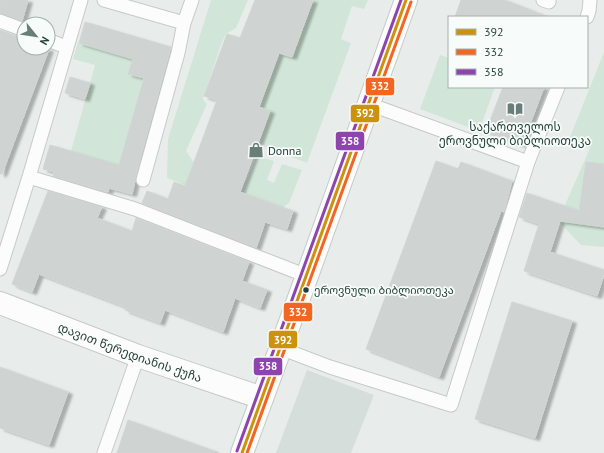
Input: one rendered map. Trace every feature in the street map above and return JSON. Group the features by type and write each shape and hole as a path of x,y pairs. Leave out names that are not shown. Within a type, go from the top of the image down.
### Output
{"main road":[{"path":"242,453 308,276 406,0"},
{"name":"დავით წერედიანის ქუჩა","path":"0,303 138,356 262,398"}],"lane":[{"path":"0,269 29,177 81,0"},
{"path":"104,0 184,23"},
{"path":"143,180 178,53 184,23 192,0"},
{"path":"543,0 549,2 550,0"},
{"path":"587,16 590,0"},
{"path":"0,21 16,27"},
{"path":"56,43 66,47"},
{"path":"280,348 323,365 451,405 528,162 558,88"},
{"path":"369,104 528,162"},
{"path":"29,177 135,209 308,276"},
{"path":"104,453 138,356"}],"shaded area":[{"path":"307,370 374,395 351,453 276,453"}],"green space":[{"path":"211,0 248,0 236,28 226,34 222,42 203,98 207,104 186,151 195,164 246,181 257,156 274,161 267,180 274,183 282,164 302,170 289,203 283,207 255,197 251,210 167,178 168,139"},
{"path":"313,0 368,0 364,9 352,6 341,39 351,43 307,163 266,147 259,142 270,111 259,107 279,53 292,57"},
{"path":"78,42 133,57 129,74 144,78 119,165 71,151 95,65 73,59"},
{"path":"604,52 604,247 581,245 558,221 590,148 568,142"},
{"path":"440,55 448,58 448,88 495,88 479,131 420,109"}],"building":[{"path":"0,0 28,0 23,16 16,16 16,19 0,13"},
{"path":"255,0 313,0 292,57 279,53 259,107 270,111 240,192 293,211 287,229 265,222 256,248 142,203 147,191 168,199 174,182 185,186 217,100 204,96 227,34 240,38"},
{"path":"461,0 505,0 546,16 455,16"},
{"path":"85,22 171,47 132,194 109,188 108,192 53,176 55,172 43,169 50,145 119,165 144,78 128,74 133,59 79,43"},
{"path":"0,30 16,36 16,56 46,56 2,174 0,174"},
{"path":"70,77 90,83 85,99 65,93"},
{"name":"საქართველოს ეროვნული ბიბლიოთეკა","path":"503,88 544,88 522,145 486,131"},
{"path":"436,161 458,169 461,162 512,181 504,212 501,211 439,377 366,349"},
{"path":"586,162 604,164 604,227 560,221 550,252 604,270 604,275 597,296 524,271 539,224 519,217 527,193 579,211"},
{"path":"48,191 102,207 97,218 132,231 136,218 249,262 242,281 267,290 260,308 235,298 223,332 165,310 160,323 125,310 126,307 39,274 32,292 12,284"},
{"path":"512,302 572,321 535,438 475,419"},
{"path":"0,367 68,392 49,445 0,428"},
{"path":"128,420 214,451 214,453 117,453"}],"transit line":[{"name":"358","path":"237,451 401,0"},
{"name":"392","path":"242,453 406,0"},
{"name":"332","path":"247,453 411,2"}],"place":[{"name":"საქართველოს ეროვნული ბიბლიოთეკა","path":"515,109"},
{"name":"Donna","path":"256,150"},
{"name":"ეროვნული ბიბლიოთეკა","path":"306,290"}]}
